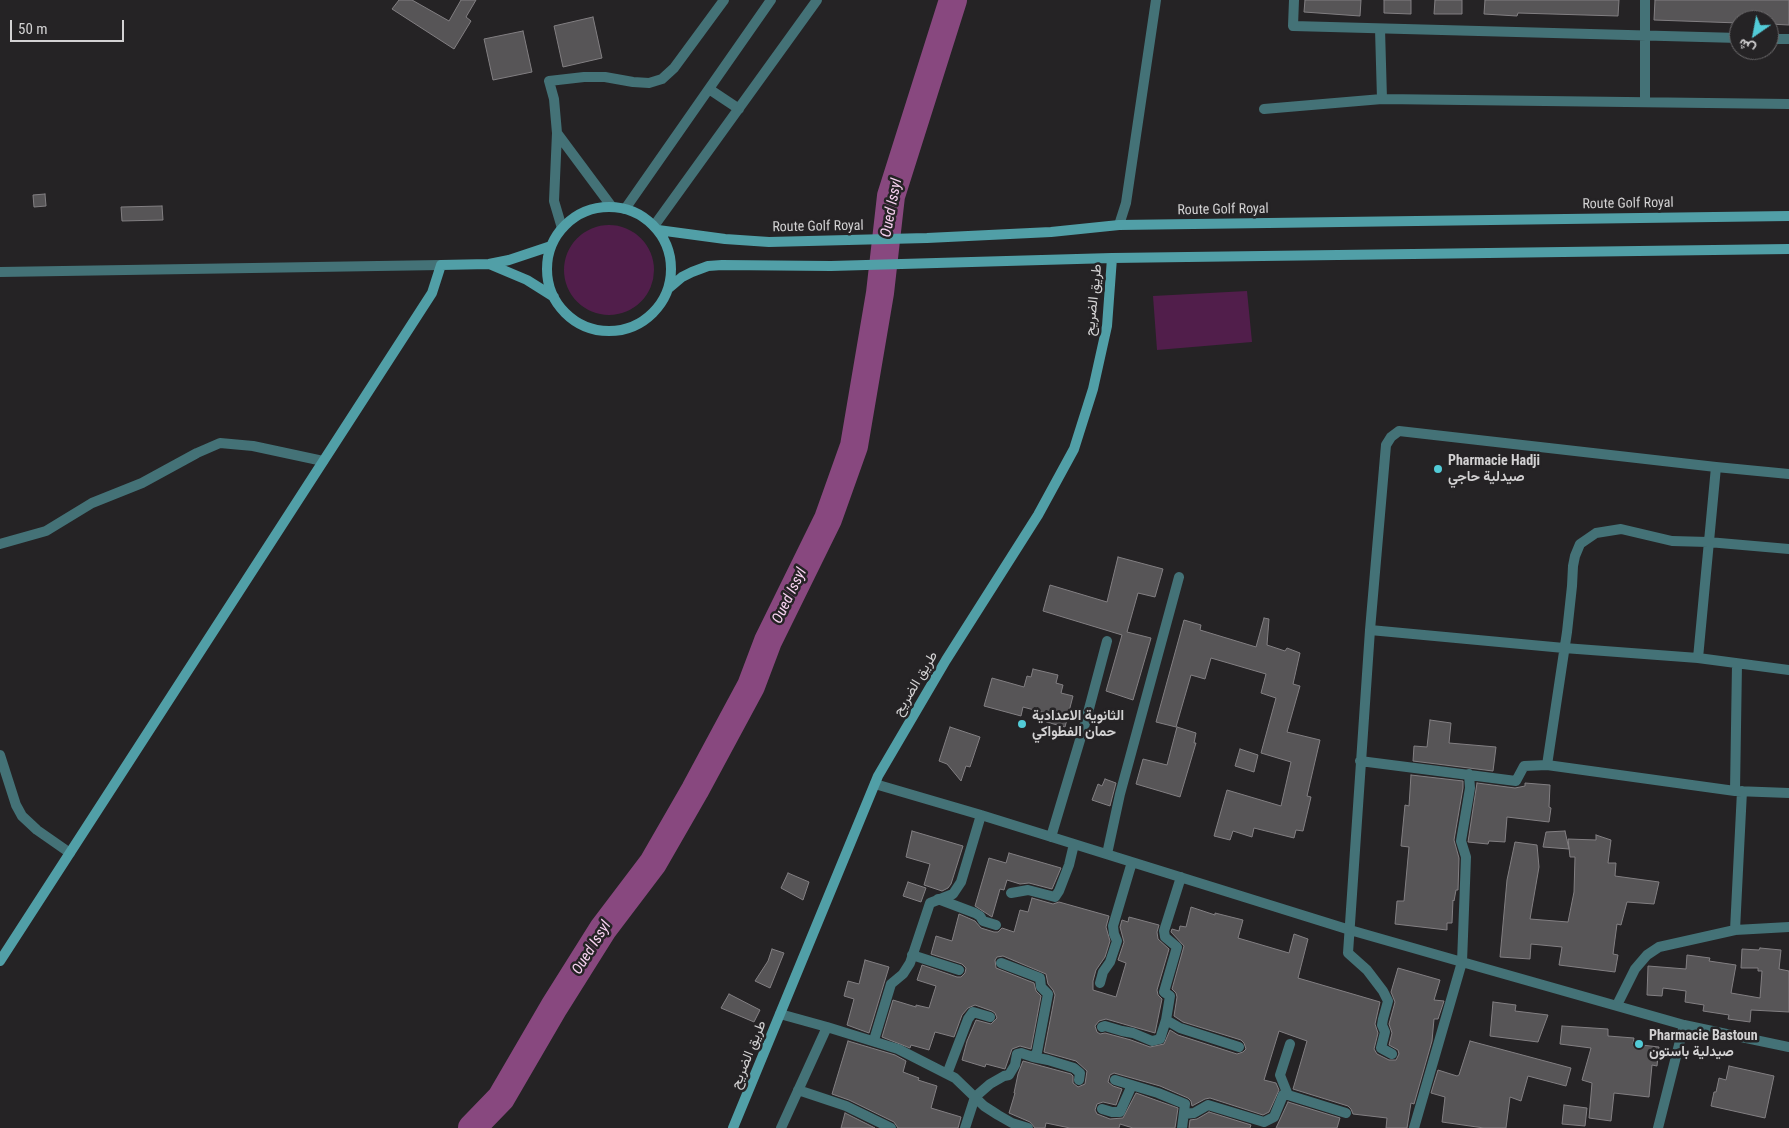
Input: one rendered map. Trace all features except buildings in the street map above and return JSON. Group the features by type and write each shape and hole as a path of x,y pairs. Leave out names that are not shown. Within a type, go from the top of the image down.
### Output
{"street":[{"path":"562,228 554,202 557,133 554,98 549,81 566,78 598,77 649,83 662,79 674,68 724,0"},
{"path":"625,209 771,0"},
{"path":"656,228 817,0"},
{"path":"1119,226 1128,194 1156,0"},
{"path":"1294,0 1293,26 1729,38"},
{"path":"1645,0 1645,102"},
{"path":"1380,28 1382,100"},
{"path":"709,89 739,109"},
{"path":"1264,108 1382,100 1789,104"},
{"path":"557,133 612,207"},
{"path":"612,207 625,209 646,219 656,228 666,244 671,258 672,273 669,288 661,304 648,318 633,327 614,331 596,330 579,324 564,312 554,297 547,272 551,246 562,228 584,212 598,208 612,207"},
{"name":"Route Golf Royal","path":"656,228 744,241 927,238 1051,232 1119,226 1789,216"},
{"path":"0,272 489,264 509,260 551,246"},
{"path":"669,288 682,277 708,266 831,266 1112,258 1789,249"},
{"name":"طريق الضريح","path":"733,1128 875,784 921,701 1038,515 1074,449 1093,389 1107,326 1112,258"},
{"path":"489,264 527,280 554,297"},
{"path":"0,961 432,293 441,265"},
{"path":"1392,1054 1381,1048 1385,1032 1382,1025 1388,1002 1383,991 1367,970 1348,953 1370,630 1386,445 1391,437 1399,431 1716,468 1789,474"},
{"path":"0,544 46,531 92,504 142,483 197,453 220,443 253,446 323,461"},
{"path":"1698,658 1716,468"},
{"path":"1547,765 1575,556 1580,544 1596,533 1621,529 1672,541 1789,549"},
{"path":"1107,854 1137,730 1179,577"},
{"path":"1370,630 1698,658 1789,670"},
{"path":"1051,837 1081,739 1106,641"},
{"path":"1735,930 1738,791 1737,664"},
{"path":"0,755 2,768 22,816 37,830 70,853"},
{"path":"1360,761 1516,781 1524,766 1547,765 1738,791 1789,793"},
{"path":"1414,1128 1462,962 1466,857 1461,840 1470,788 1468,774"},
{"path":"875,784 981,815 1350,930 1684,1025 1789,1047"},
{"path":"874,1040 891,984 903,974 910,963 930,903 953,894 957,889 981,815"},
{"path":"1011,893 1028,890 1055,897 1066,873 1074,844"},
{"path":"1100,983 1117,941 1112,926 1132,862"},
{"path":"1102,1027 1105,1026 1122,1032 1132,1033 1152,1041 1160,1039 1166,1020 1170,996 1164,992 1177,947 1165,937 1164,931 1181,877"},
{"path":"938,899 975,913 983,921 996,925"},
{"path":"1617,1005 1635,969 1659,947 1735,930 1789,926"},
{"path":"912,955 959,970"},
{"path":"1001,963 1040,978 1041,987 1048,994 1037,1052 1033,1057"},
{"path":"947,1074 968,1019 973,1012 990,1017"},
{"path":"780,1014 874,1040 898,1049 955,1078 998,1115 1012,1123 1028,1128"},
{"path":"1166,1020 1180,1028 1238,1046"},
{"path":"1658,1128 1684,1025"},
{"path":"781,1128 827,1027"},
{"path":"1288,1095 1280,1075 1290,1044"},
{"path":"964,1128 975,1097 990,1084 1009,1074 1015,1065 1017,1054 1021,1053 1074,1068 1080,1073 1079,1080"},
{"path":"1115,1080 1158,1093 1184,1104 1182,1128"},
{"path":"1102,1109 1120,1112 1132,1085"},
{"path":"798,1090 846,1106 891,1128"},
{"path":"1184,1114 1194,1113 1208,1105 1264,1122 1274,1117 1283,1095 1346,1113"}],"shaded area":[{"path":"609,225 626,229 641,238 650,253 654,270 650,287 641,302 626,311 609,315 592,311 577,302 568,287 564,270 568,253 577,238 592,229"},
{"path":"1247,291 1252,342 1157,350 1153,296"}],"waterway":[{"name":"Oued Issyl","path":"472,1128 501,1098 554,1007 603,929 653,863 751,686 768,641 828,519 854,446 880,293 891,196 953,0"}],"place":[{"name":"Pharmacie Hadji صيدلية حاجي","path":"1438,469"},
{"name":"الثانوية الاعدادية حمان الفطواكي","path":"1022,724"},
{"name":"Pharmacie Bastoun صيدلية باستون","path":"1639,1044"}]}
